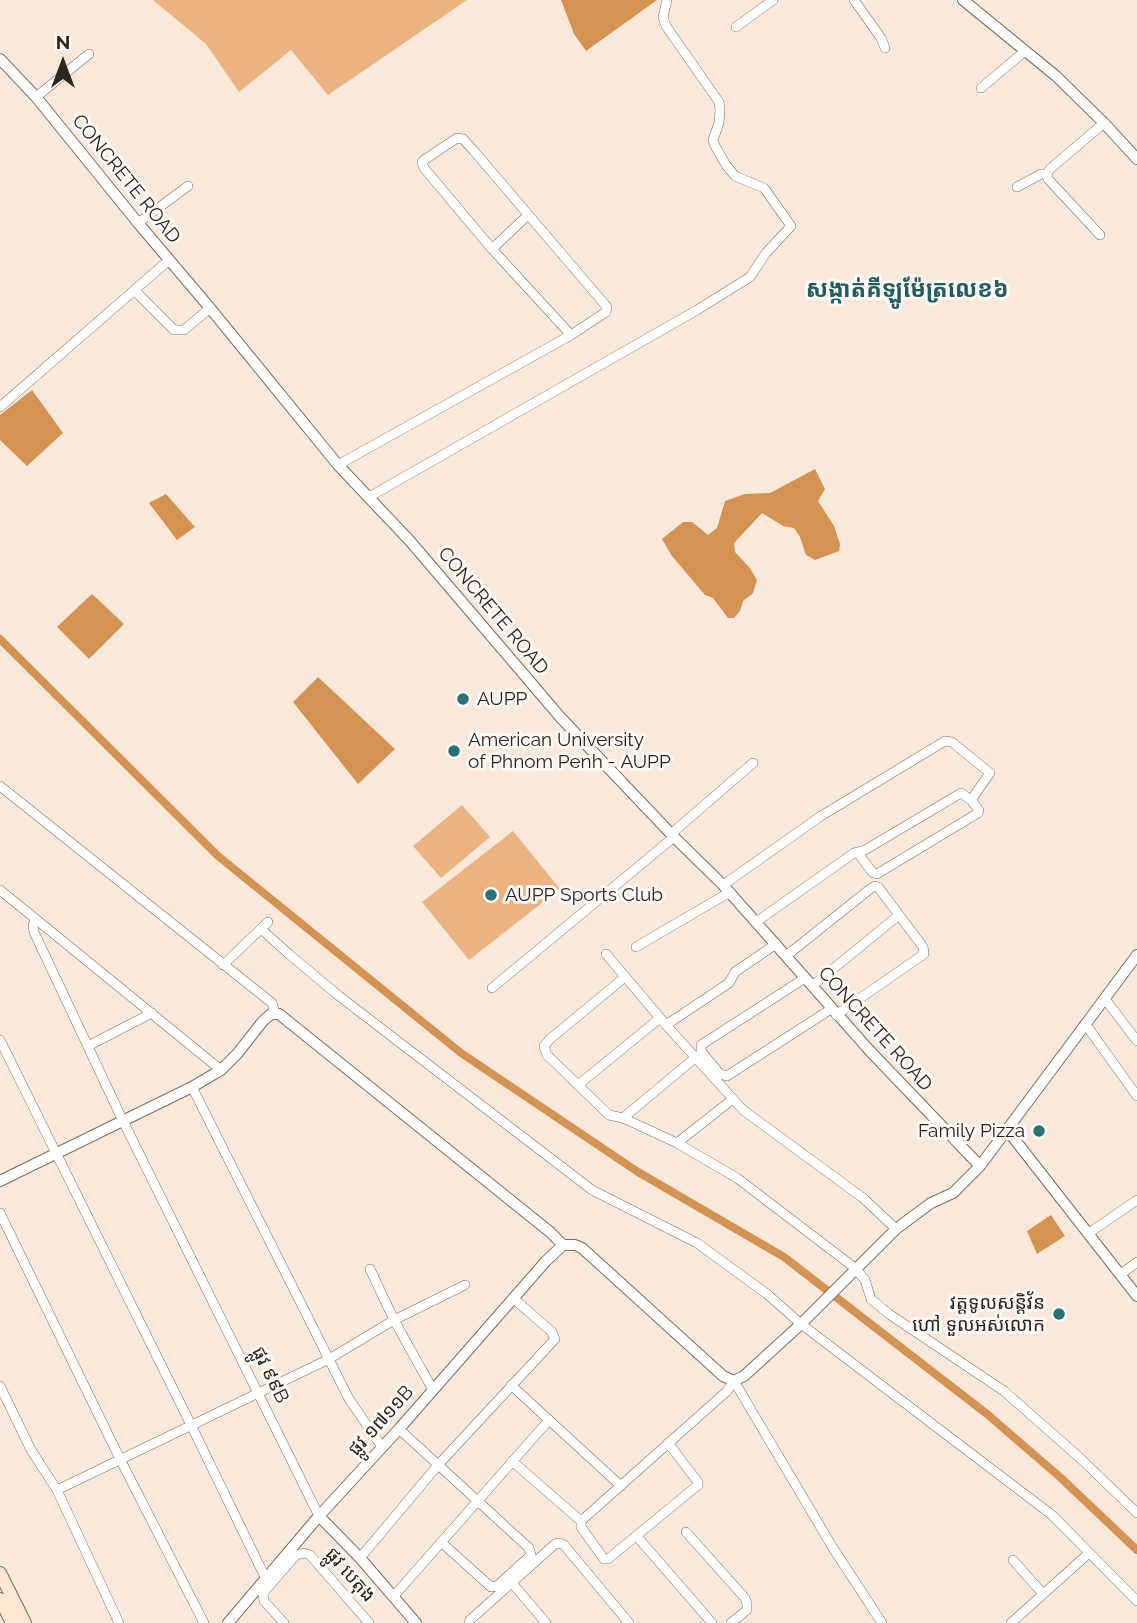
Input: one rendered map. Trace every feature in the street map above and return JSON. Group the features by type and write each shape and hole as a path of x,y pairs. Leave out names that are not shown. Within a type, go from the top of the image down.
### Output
{"main road":[{"path":"0,1573 25,1623"},
{"path":"0,1599 12,1623"}],"street":[{"path":"369,498 750,277 766,253 791,226 764,188 735,176 714,144 719,123 719,102 666,26 663,17 667,0"},
{"path":"736,27 773,0"},
{"path":"854,0 885,48"},
{"path":"963,0 1056,76 1137,159"},
{"path":"981,88 1025,51"},
{"path":"36,97 89,54"},
{"name":"CONCRETE ROAD","path":"0,60 36,97 338,465 410,541 561,718 727,889 887,1070 981,1166"},
{"path":"1100,235 1048,179 1047,174 1104,123"},
{"path":"338,465 570,335 604,314 607,307 463,139 457,138 424,160 424,168 492,249 570,335"},
{"path":"1017,187 1038,175 1047,174"},
{"path":"138,223 188,186"},
{"path":"492,249 528,215"},
{"path":"0,407 169,260"},
{"path":"134,290 174,330 184,330 210,308"},
{"path":"636,947 727,889 821,816 945,741 952,742 990,773 971,800"},
{"path":"492,988 673,836 752,763"},
{"path":"1,789 272,1003 275,1013"},
{"path":"756,922 857,852 865,850 961,793 978,807 978,813 877,874 873,873 857,852"},
{"path":"786,956 873,887 878,887 899,915 923,947 925,952 834,1012 727,1076 720,1074 701,1051 701,1045 808,982 899,915"},
{"path":"0,890 221,1069"},
{"name":"ផ្លូវ ៩៩B","path":"35,918 34,932 123,1121 318,1516 360,1558 416,1623"},
{"path":"223,965 265,925 339,996 592,1190 696,1243 804,1321 1052,1515 1137,1601"},
{"path":"578,1085 663,1022 729,984 735,972 776,944"},
{"path":"606,954 695,1058 754,1119 863,1198 896,1229"},
{"path":"668,1443 698,1485 608,1559 604,1559 581,1527 581,1521 804,1321 896,1229 931,1203 953,1193 981,1166 1137,956"},
{"path":"625,977 550,1039 544,1046 547,1055 609,1115 623,1118 677,1143 737,1178 865,1280 871,1299 889,1314 1004,1391 1137,1513"},
{"path":"1105,999 1137,1041"},
{"path":"88,1046 152,1013"},
{"path":"0,1181 192,1087 221,1069 237,1054 263,1021 275,1013"},
{"path":"275,1013 388,1101 563,1245 582,1248 723,1376 734,1381 833,1548 882,1623"},
{"path":"1086,1025 1137,1096"},
{"path":"0,1040 265,1577"},
{"path":"623,1118 695,1058"},
{"path":"192,1087 349,1399 382,1447"},
{"path":"677,1143 733,1099"},
{"path":"1008,1131 1137,1296"},
{"path":"1089,1233 1137,1200"},
{"path":"0,1213 204,1623"},
{"name":"ផ្លូវ ១៧១១B","path":"228,1623 318,1516 563,1245"},
{"path":"1121,1274 1137,1262"},
{"path":"370,1269 394,1320 433,1390"},
{"path":"57,1490 329,1359 394,1320 465,1285"},
{"path":"360,1558 438,1465 555,1339 552,1332 513,1298"},
{"path":"511,1385 621,1486"},
{"path":"0,1386 31,1450 57,1490 119,1623"},
{"path":"393,1597 548,1420"},
{"path":"398,1429 529,1548 531,1555 497,1587 491,1587 441,1542"},
{"path":"512,1461 581,1521"},
{"path":"686,1532 745,1598 747,1610 731,1623"},
{"path":"640,1540 712,1623"},
{"path":"469,1623 555,1544 560,1543 629,1623"},
{"name":"ផ្លូវ បេតុង","path":"284,1623 264,1601 263,1593 296,1555 304,1553 310,1555 369,1623"},
{"path":"1012,1623 1088,1553"},
{"path":"1013,1560 1043,1594"},
{"path":"512,1583 546,1623"}],"shaded area":[{"path":"153,0 467,0 328,95 291,50 239,92 206,44"},
{"path":"561,0 657,0 586,51 574,34"},
{"path":"32,390 63,433 27,466 0,440 0,415"},
{"path":"815,469 825,489 818,501 834,526 840,544 839,551 815,560 806,555 794,528 783,526 762,513 734,543 735,552 757,580 753,593 743,601 740,611 734,618 728,618 713,598 705,595 672,556 662,539 683,522 692,522 708,535 717,528 725,501 745,494 770,493"},
{"path":"166,494 195,527 177,540 149,503"},
{"path":"92,594 124,624 89,659 57,627"},
{"path":"318,677 395,749 358,784 293,702"},
{"path":"462,805 490,837 441,878 413,846"},
{"name":"AUPP Sports Club","path":"513,831 560,889 469,960 422,902"},
{"path":"1051,1215 1065,1236 1037,1254 1027,1231"}],"waterway":[{"path":"0,639 218,856 461,1053 638,1172 784,1257 987,1414 1061,1478 1137,1550"}],"place":[{"name":"AUPP","path":"463,699"},
{"name":"American University of Phnom Penh - AUPP","path":"454,751"},
{"name":"AUPP Sports Club","path":"491,895"},
{"name":"Family Pizza","path":"1039,1131"},
{"name":"វត្តទូលសន្តិវ័ន ហៅ ទួលអស់លោក","path":"1059,1314"}],"district":[{"name":"សង្កាត់គីឡូម៉ែត្រលេខ៦","path":"907,290"}]}
